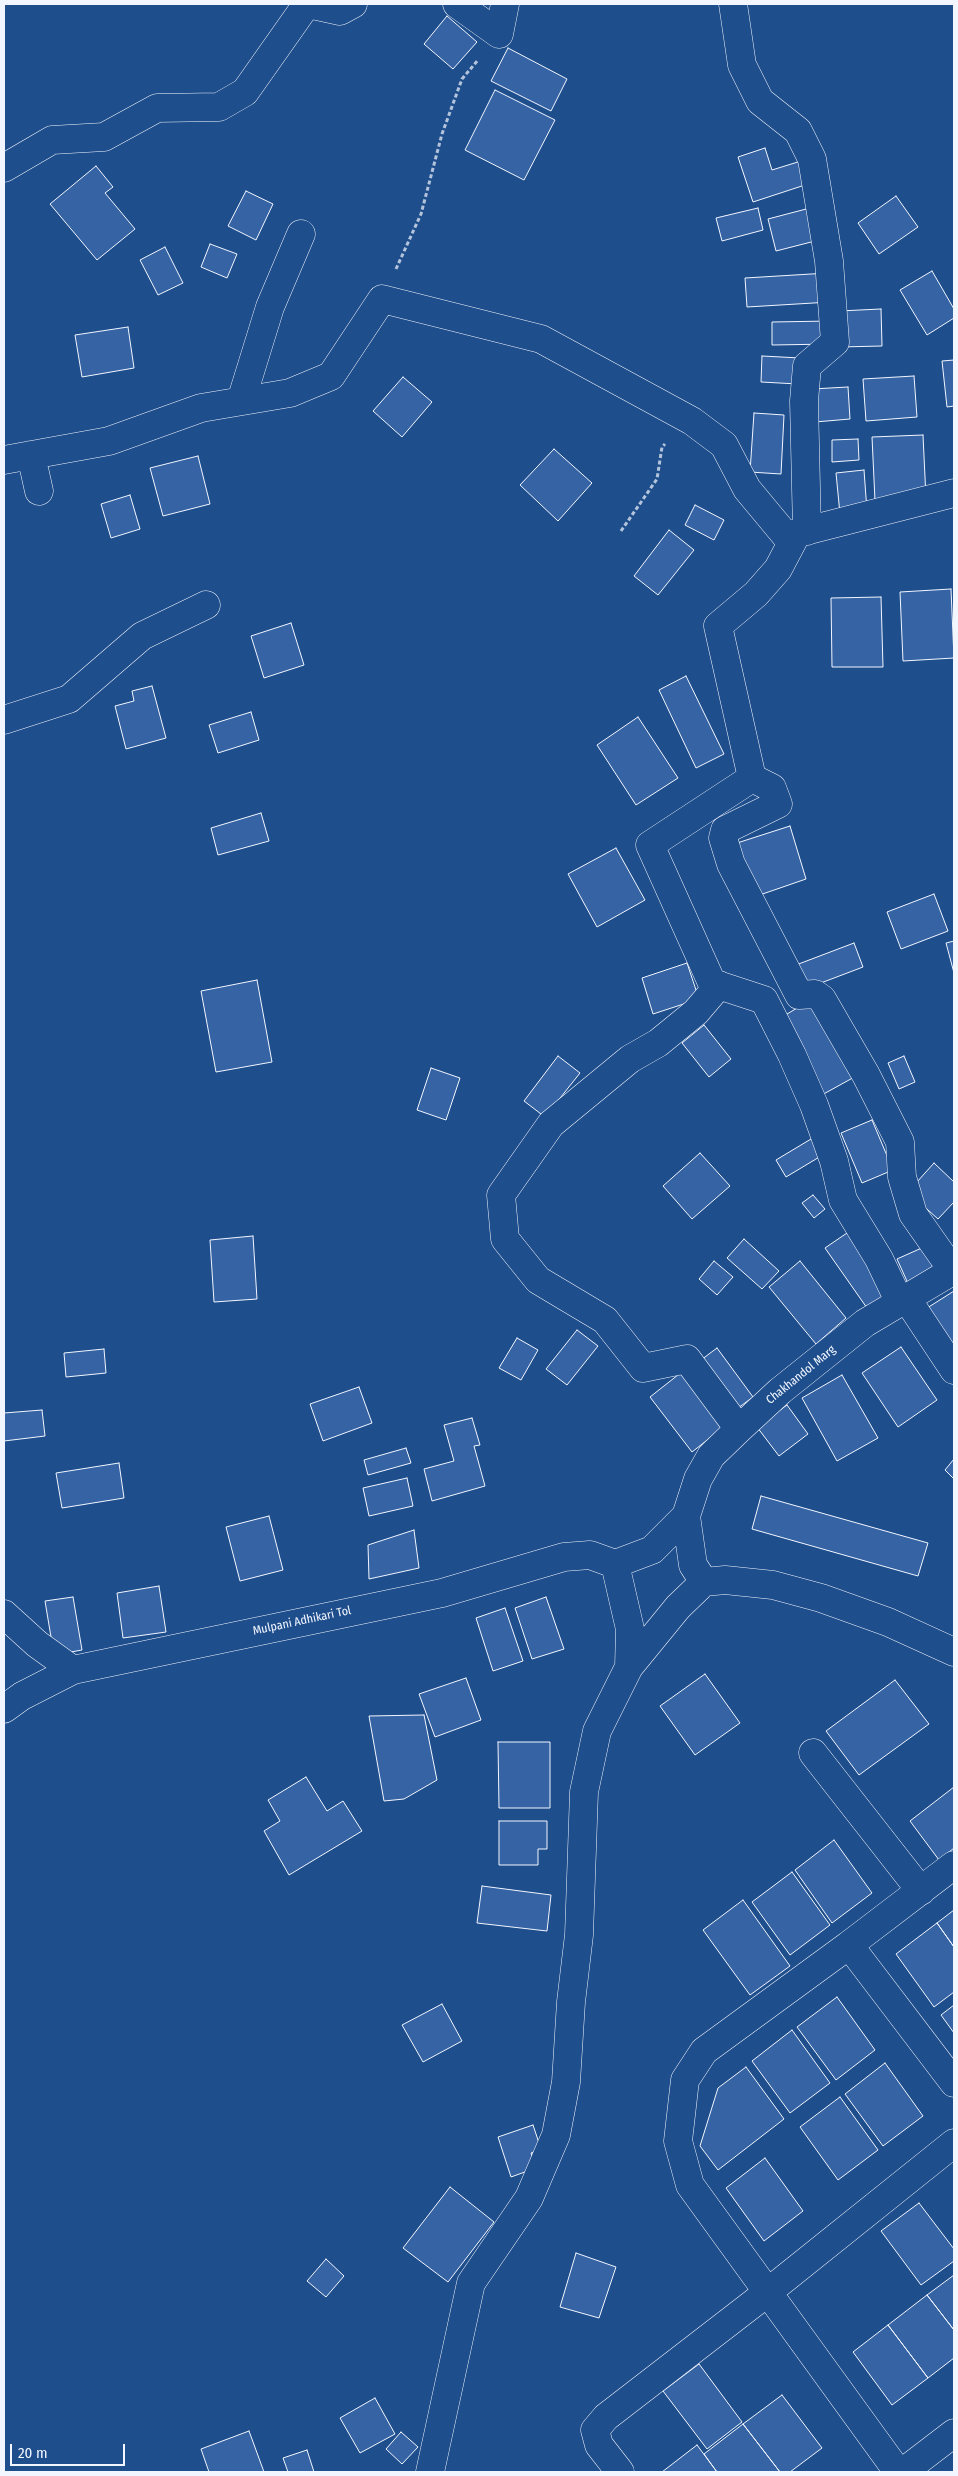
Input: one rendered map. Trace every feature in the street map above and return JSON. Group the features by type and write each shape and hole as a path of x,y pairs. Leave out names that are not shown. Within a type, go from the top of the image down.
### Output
{"street":[{"path":"4,168 52,140 104,137 157,108 219,107 245,92 308,4 340,11 353,4"},
{"path":"457,4 467,13 499,34 505,4"},
{"path":"733,4 742,65 760,101 798,131 812,159 829,261 835,342 807,366 804,401 802,532 778,569 756,594 718,626 752,778"},
{"path":"240,401 270,307 301,234"},
{"path":"4,460 109,441 201,408 290,392 331,376 382,299 541,340 692,421 724,445 747,490 786,536 954,493"},
{"path":"31,454 39,491"},
{"path":"4,720 69,698 142,636 206,605"},
{"path":"752,778 650,845 712,983 764,1000 792,1055 814,1105 834,1161 843,1200 903,1301 954,1370"},
{"path":"752,778 772,788 778,804 725,830 722,838 731,864 799,995 815,994 822,999 866,1076 900,1142 902,1177 913,1214 954,1271"},
{"path":"719,985 696,1012 658,1043 630,1059 551,1124 501,1195 504,1239 538,1280 605,1320 643,1368 687,1359 739,1429"},
{"name":"Chakhandol Marg","path":"686,1516 698,1478 711,1456 780,1391 865,1323 954,1271"},
{"path":"629,1666 630,1629 615,1564 652,1550 686,1516"},
{"path":"686,1516 693,1565 704,1582"},
{"name":"Mulpani Adhikari Tol","path":"4,1709 22,1696 72,1670 442,1593 564,1556 590,1555 615,1564"},
{"path":"430,2472 471,2282 529,2198 556,2135 566,2082 571,2002 579,1935 584,1792 597,1731 629,1666 678,1606 704,1582 725,1580 773,1585 821,1598 888,1622 954,1652"},
{"path":"4,1614 37,1644 72,1670"},
{"path":"813,1753 921,1891"},
{"path":"898,2472 690,2185 678,2141 685,2080 704,2051 954,1865"},
{"path":"849,1944 954,2082"},
{"path":"620,2472 599,2445 595,2430 606,2417 768,2292 954,2143"},
{"path":"903,2472 954,2432"}],"path":[{"path":"382,299 420,214 442,134 462,79 499,34"},
{"path":"621,531 657,479 662,447 692,421"}],"building":[{"path":"447,16 477,42 453,69 424,44"},
{"path":"508,48 567,79 551,111 491,81"},
{"path":"495,90 555,120 524,180 465,150"},
{"path":"765,148 772,170 801,161 808,184 753,202 738,157"},
{"path":"96,166 113,187 105,193 135,229 97,260 50,204"},
{"path":"246,191 273,204 256,240 228,226"},
{"path":"896,196 918,227 879,254 858,223"},
{"path":"758,208 763,230 722,241 716,218"},
{"path":"810,208 819,240 776,251 768,219"},
{"path":"210,244 237,254 227,278 201,267"},
{"path":"165,247 183,283 158,295 140,260"},
{"path":"932,271 954,309 954,318 927,335 900,290"},
{"path":"828,273 830,302 747,307 745,278"},
{"path":"881,309 882,346 840,347 839,311"},
{"path":"831,321 831,344 772,345 772,322"},
{"path":"128,327 134,368 82,377 75,335"},
{"path":"762,356 800,358 798,384 761,382"},
{"path":"954,360 954,406 947,407 942,361"},
{"path":"914,376 917,417 866,421 863,379"},
{"path":"403,377 432,402 402,437 373,411"},
{"path":"848,387 850,419 815,422 812,389"},
{"path":"754,413 784,415 781,474 750,472"},
{"path":"923,435 926,498 875,501 872,437"},
{"path":"858,439 859,460 832,462 832,440"},
{"path":"554,449 592,483 558,521 520,485"},
{"path":"198,456 210,504 163,516 150,468"},
{"path":"864,470 867,511 840,514 836,473"},
{"path":"130,495 140,529 111,538 101,504"},
{"path":"695,505 724,520 714,540 685,525"},
{"path":"669,530 694,550 658,595 634,576"},
{"path":"951,589 954,658 903,661 900,592"},
{"path":"881,597 883,667 832,667 831,598"},
{"path":"291,623 304,665 264,678 251,636"},
{"path":"686,676 724,754 696,768 659,690"},
{"path":"152,686 166,738 126,749 115,706 134,701 132,691"},
{"path":"251,712 259,740 218,753 209,725"},
{"path":"638,717 678,778 636,805 597,745"},
{"path":"261,813 269,841 218,855 211,828"},
{"path":"790,826 806,879 751,898 734,844"},
{"path":"616,848 645,900 597,927 568,874"},
{"path":"934,894 948,931 901,949 887,912"},
{"path":"954,941 954,973 946,943"},
{"path":"854,943 863,967 805,989 796,965"},
{"path":"687,963 699,999 653,1014 642,978"},
{"path":"257,980 272,1062 216,1072 201,991"},
{"path":"814,998 858,1075 820,1096 777,1020"},
{"path":"704,1025 731,1059 709,1077 682,1043"},
{"path":"558,1056 580,1073 545,1117 524,1101"},
{"path":"904,1056 915,1082 899,1089 888,1063"},
{"path":"431,1068 460,1078 446,1120 417,1110"},
{"path":"872,1120 893,1170 862,1183 841,1133"},
{"path":"816,1136 826,1153 786,1177 776,1160"},
{"path":"700,1153 730,1186 692,1219 663,1186"},
{"path":"934,1163 954,1182 954,1202 938,1219 908,1192"},
{"path":"813,1195 825,1209 814,1218 802,1203"},
{"path":"847,1233 889,1293 867,1308 825,1248"},
{"path":"253,1236 257,1299 214,1302 210,1240"},
{"path":"744,1239 779,1271 762,1289 727,1258"},
{"path":"924,1247 938,1278 911,1290 897,1259"},
{"path":"714,1261 733,1277 717,1295 699,1279"},
{"path":"800,1261 846,1318 816,1344 769,1287"},
{"path":"954,1291 954,1357 924,1310"},
{"path":"577,1330 598,1346 567,1385 546,1369"},
{"path":"517,1338 538,1350 521,1380 499,1368"},
{"path":"901,1347 937,1400 898,1427 862,1373"},
{"path":"717,1348 753,1397 734,1411 697,1363"},
{"path":"104,1349 106,1373 66,1377 64,1353"},
{"path":"683,1371 725,1426 692,1452 650,1397"},
{"path":"842,1375 878,1438 837,1461 802,1398"},
{"path":"359,1387 372,1423 323,1441 310,1404"},
{"path":"787,1405 808,1434 779,1456 757,1427"},
{"path":"42,1410 45,1436 4,1441 4,1413"},
{"path":"472,1418 480,1445 474,1446 485,1486 432,1501 424,1469 454,1461 444,1425"},
{"path":"406,1448 411,1463 368,1475 364,1460"},
{"path":"954,1459 954,1479 945,1470"},
{"path":"119,1463 124,1498 62,1508 56,1473"},
{"path":"407,1478 413,1506 369,1516 363,1488"},
{"path":"761,1496 928,1543 918,1576 752,1529"},
{"path":"269,1516 283,1570 240,1581 226,1527"},
{"path":"414,1530 419,1568 369,1579 368,1545"},
{"path":"159,1586 166,1632 123,1638 117,1593"},
{"path":"73,1597 82,1650 54,1655 45,1601"},
{"path":"546,1597 564,1649 532,1659 515,1608"},
{"path":"505,1608 523,1661 493,1671 476,1618"},
{"path":"705,1674 740,1723 695,1755 660,1706"},
{"path":"466,1678 481,1720 435,1737 419,1694"},
{"path":"895,1680 929,1724 859,1775 826,1731"},
{"path":"424,1715 437,1780 404,1799 384,1801 369,1716"},
{"path":"498,1742 550,1742 550,1808 499,1808"},
{"path":"306,1777 327,1811 343,1801 362,1831 289,1875 264,1831 280,1821 268,1800"},
{"path":"954,1787 954,1848 939,1860 910,1821"},
{"path":"499,1821 547,1821 547,1849 538,1849 538,1865 499,1865"},
{"path":"834,1840 872,1893 832,1923 795,1870"},
{"path":"792,1872 830,1925 790,1955 752,1902"},
{"path":"482,1886 551,1895 547,1931 477,1923"},
{"path":"743,1900 790,1966 750,1995 703,1930"},
{"path":"954,1910 954,1947 937,1923"},
{"path":"937,1923 954,1947 954,1992 934,2007 896,1954"},
{"path":"837,1997 875,2050 836,2080 797,2027"},
{"path":"442,2004 462,2041 423,2062 402,2025"},
{"path":"954,2005 954,2033 941,2015"},
{"path":"792,2030 830,2083 790,2113 752,2061"},
{"path":"885,2063 923,2116 883,2146 845,2094"},
{"path":"746,2067 784,2119 718,2170 700,2146 718,2088"},
{"path":"840,2097 878,2150 838,2180 800,2127"},
{"path":"533,2125 541,2149 531,2153 536,2168 511,2177 498,2137"},
{"path":"765,2158 803,2211 764,2241 726,2188"},
{"path":"450,2187 494,2222 448,2282 403,2248"},
{"path":"919,2203 954,2249 954,2261 921,2285 881,2231"},
{"path":"576,2253 616,2267 599,2318 560,2307"},
{"path":"326,2259 344,2276 326,2297 307,2281"},
{"path":"954,2275 954,2330 927,2295"},
{"path":"927,2295 954,2330 954,2358 928,2378 888,2325"},
{"path":"888,2325 928,2378 892,2405 853,2352"},
{"path":"699,2364 742,2422 707,2449 663,2391"},
{"path":"782,2395 822,2448 790,2472 780,2472 743,2424"},
{"path":"375,2398 395,2434 360,2453 340,2418"},
{"path":"743,2424 780,2472 717,2472 704,2454"},
{"path":"249,2431 264,2472 209,2472 201,2449"},
{"path":"401,2432 418,2447 402,2464 386,2449"},
{"path":"697,2445 717,2472 662,2472"},
{"path":"307,2450 314,2472 288,2472 283,2458"}]}
